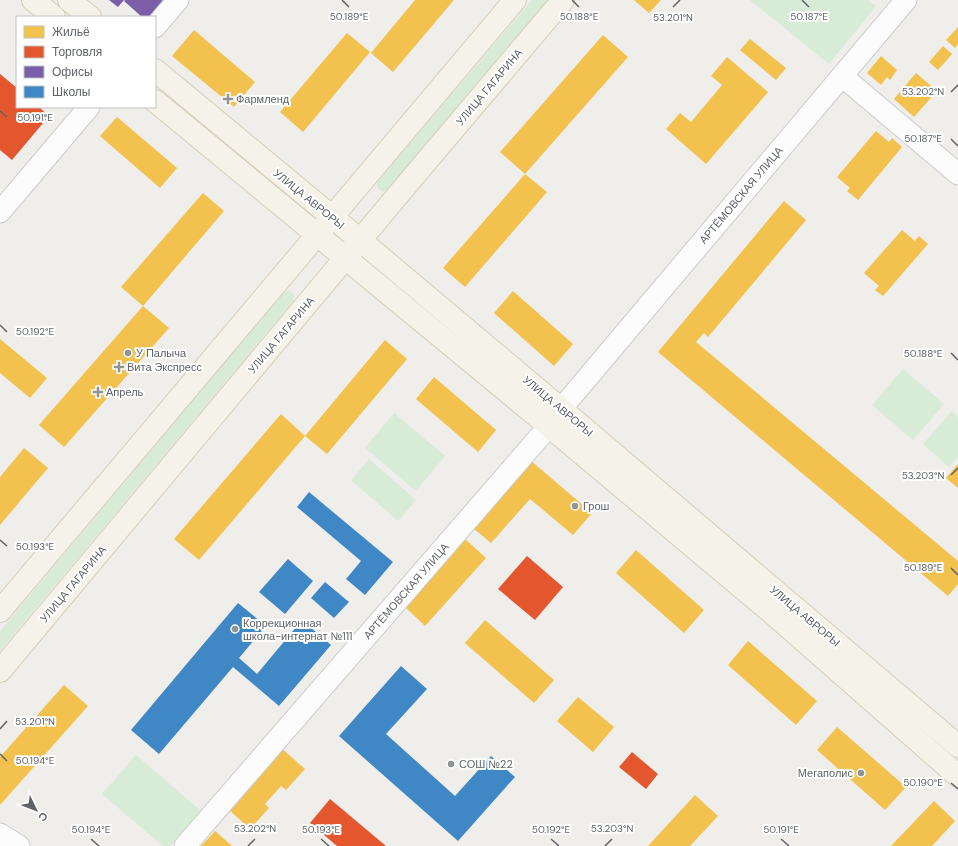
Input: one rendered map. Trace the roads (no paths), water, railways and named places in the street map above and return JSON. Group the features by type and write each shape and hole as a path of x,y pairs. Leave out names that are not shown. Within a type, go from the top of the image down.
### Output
{"main road":[{"path":"33,0 53,16"},
{"path":"68,0 89,16"},
{"path":"0,610 516,0"},
{"name":"УЛИЦА ГАГАРИНА","path":"0,671 360,240 563,0"},
{"name":"УЛИЦА АВРОРЫ","path":"156,71 360,240 771,612 958,776"},
{"name":"УЛИЦА АВРОРЫ","path":"156,102 346,258 555,417 958,746"}],"street":[{"path":"156,26 178,0"},
{"name":"АРТЁМОВСКАЯ УЛИЦА","path":"185,846 555,417 576,390 906,0"},
{"path":"842,76 958,174"},
{"path":"0,212 88,108"},
{"path":"0,834 19,846"}],"place":[{"name":"Фармленд","path":"228,99"},
{"name":"У Палыча","path":"128,353"},
{"name":"Вита Экспресс","path":"119,367"},
{"name":"Апрель","path":"98,392"},
{"name":"Грош","path":"575,506"},
{"name":"Коррекционная школа-интернат №111","path":"235,629"},
{"name":"СОШ №22","path":"451,764"},
{"name":"Мегаполис","path":"861,773"}]}
